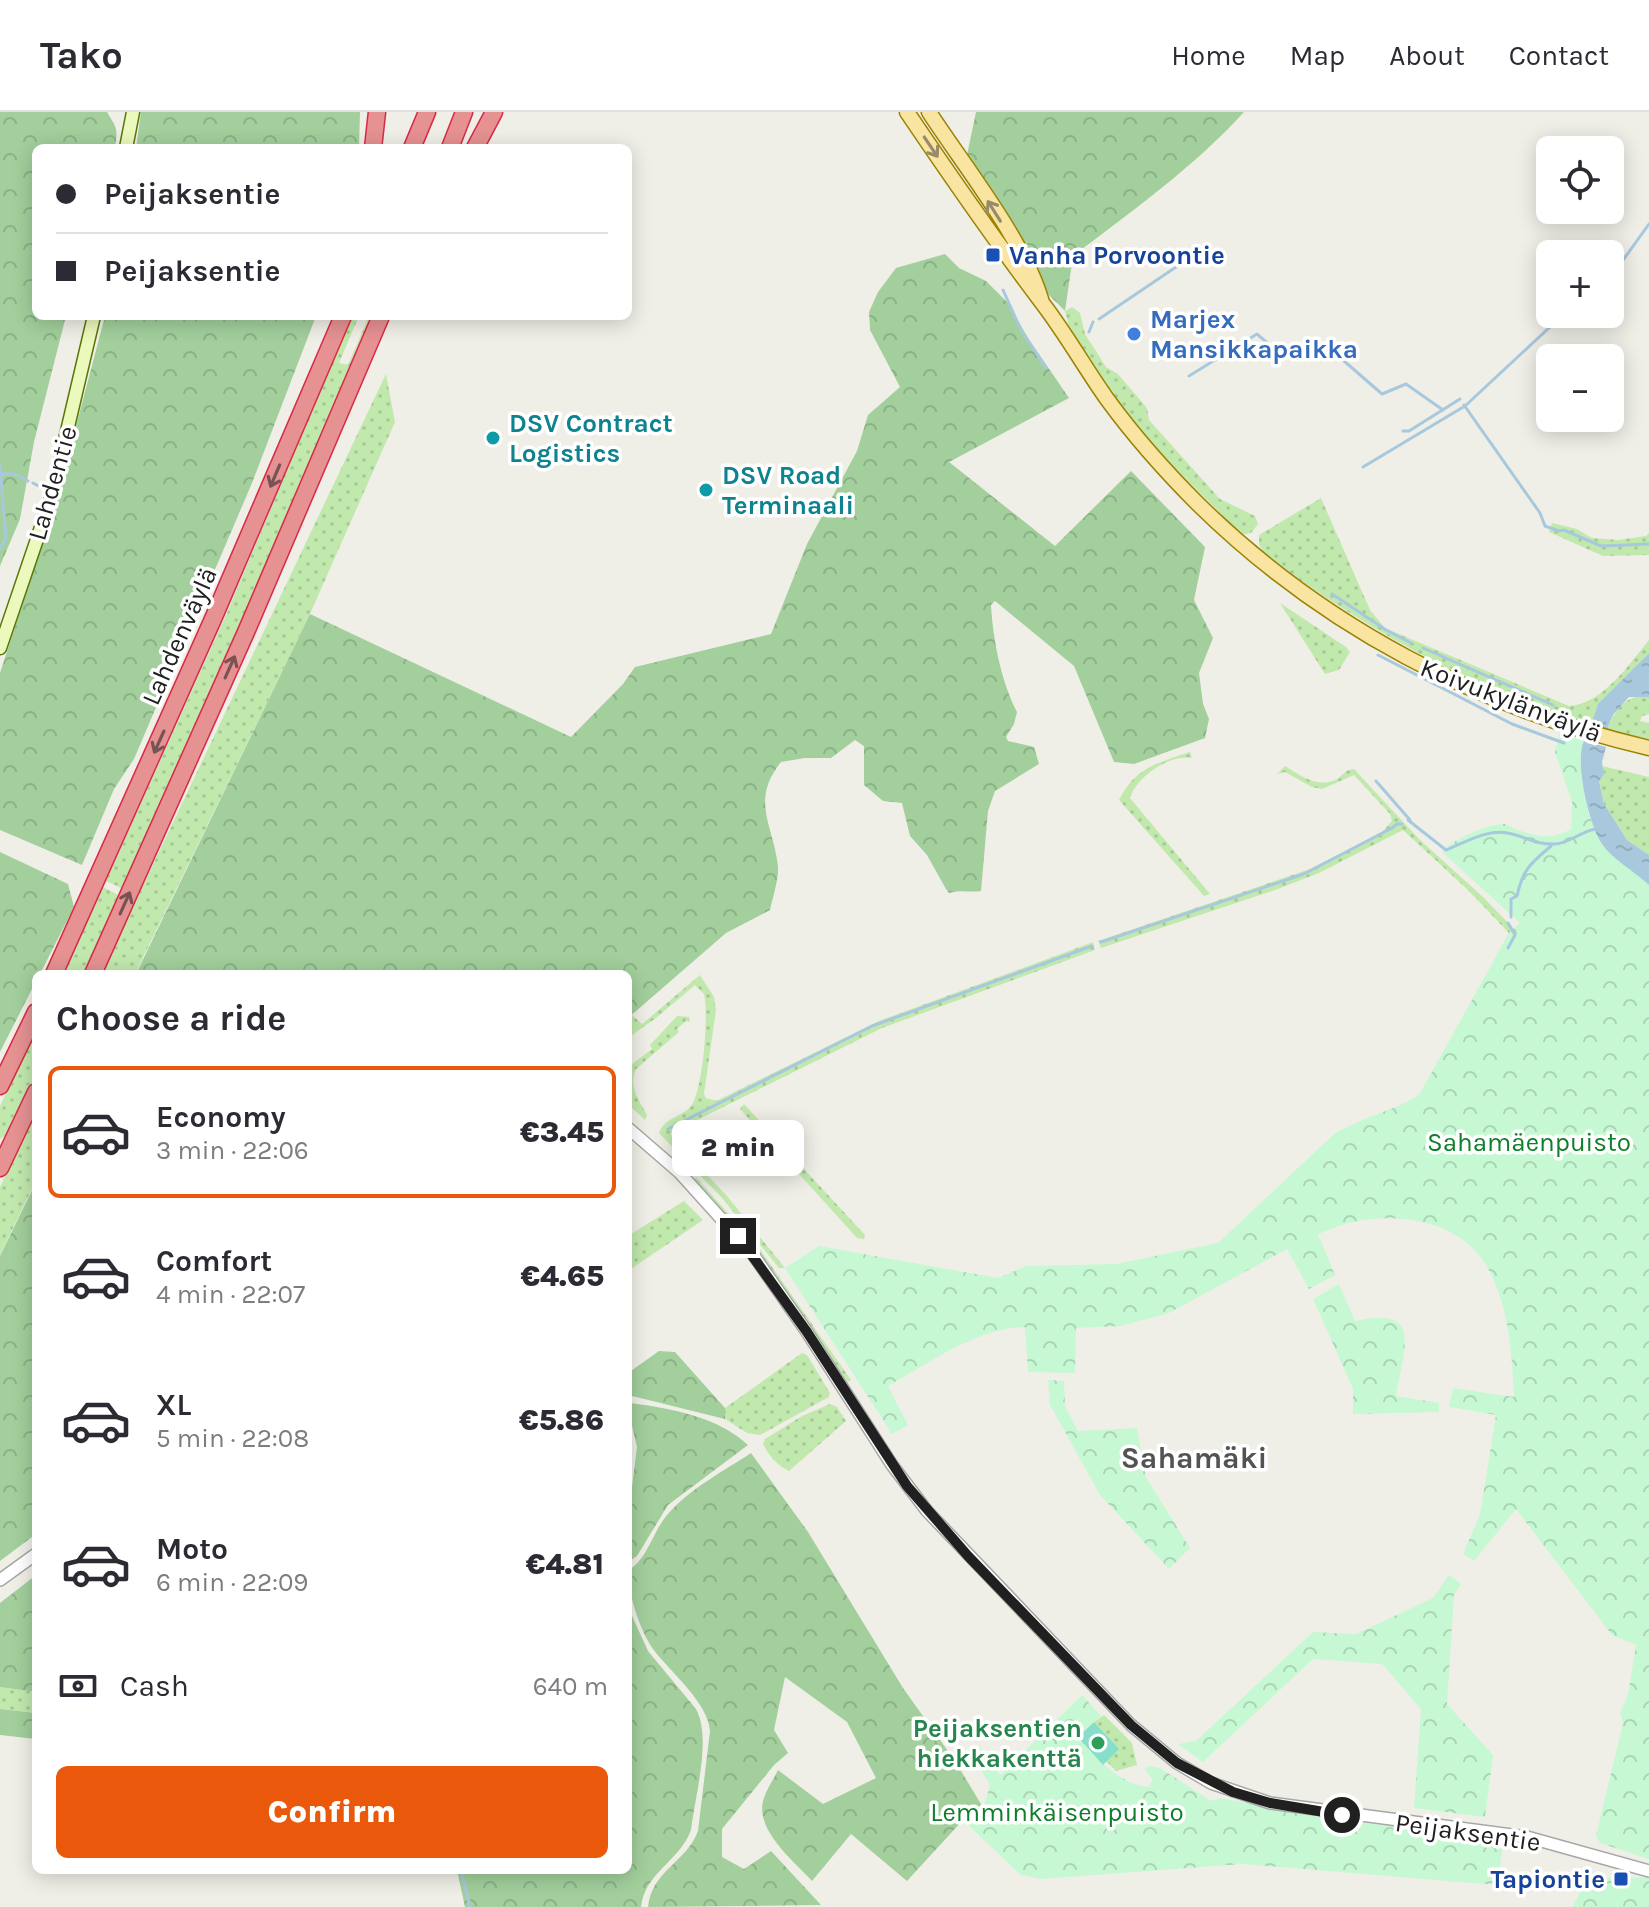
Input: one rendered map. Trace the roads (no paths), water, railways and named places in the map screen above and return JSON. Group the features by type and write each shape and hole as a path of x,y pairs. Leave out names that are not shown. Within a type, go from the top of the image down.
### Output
{"highway":[{"path":"373,144 377,112"},
{"path":"414,144 427,112"},
{"path":"452,144 464,112"},
{"path":"477,144 494,112"},
{"path":"306,404 334,320"},
{"name":"Lahdenväylä","path":"56,970 341,320"},
{"path":"95,970 246,632 379,320"},
{"path":"339,418 390,320"},
{"path":"0,1086 32,1020"},
{"path":"0,1168 32,1100"}],"main road":[{"path":"127,144 133,112"},
{"name":"Koivukylänväylä","path":"907,112 1108,401 1197,503 1264,563 1314,601 1410,661 1494,699 1576,729 1649,748"},
{"name":"Koivukylänväylä","path":"929,112 1016,246 1036,281 1042,303"},
{"name":"Lahdentie","path":"0,648 52,495 93,320"}],"street":[{"name":"Peijaksentie","path":"632,1132 689,1182 752,1253 813,1341 892,1465 927,1511 1131,1725 1177,1763 1211,1783 1270,1803 1527,1837 1649,1871"},
{"path":"0,1580 32,1557"}],"water":[{"path":"1649,653 1649,697 1629,697 1613,715 1607,729 1591,725 1598,704"},
{"path":"1584,741 1606,747 1602,762 1604,775 1599,781 1604,804 1627,840 1649,855 1649,885 1612,855 1597,835 1582,777 1581,750"}],"waterway":[{"path":"1624,259 1649,224"},
{"path":"1099,319 1179,265"},
{"path":"1003,290 1021,330 1046,368"},
{"path":"1089,332 1093,322"},
{"path":"1363,467 1465,406 1549,328"},
{"path":"1189,376 1257,334 1280,354 1328,347 1382,394 1406,384 1443,410"},
{"path":"1403,431 1409,431 1460,399"},
{"path":"1464,405 1540,513 1545,526 1564,530 1601,546 1649,544"},
{"path":"0,466 6,538 0,549"},
{"path":"2,474 15,474 28,481"},
{"path":"33,483 42,488"},
{"path":"1332,594 1411,643"},
{"path":"1423,648 1553,705"},
{"path":"1378,655 1512,724 1564,743"},
{"path":"1376,781 1410,820"},
{"path":"1408,820 1446,850 1495,832 1555,844 1596,829"},
{"path":"1101,942 1304,874 1402,824"},
{"path":"1511,917 1511,899 1517,896 1525,873 1551,846"},
{"path":"1508,923 1515,935 1508,948"},
{"path":"668,1129 872,1026 1092,946"},
{"path":"462,1874 470,1907"}],"place":[{"name":"Vanha Porvoontie","path":"993,255"},
{"name":"Marjex Mansikkapaikka","path":"1134,334"},
{"name":"DSV Contract Logistics","path":"493,438"},
{"name":"DSV Road Terminaali","path":"706,490"},
{"name":"Peijaksentien hiekkakenttä","path":"1098,1743"},
{"name":"Tapiontie","path":"1621,1879"}],"district":[{"name":"Sahamäki","path":"1194,1458"}],"park label":[{"name":"Sahamäenpuisto","path":"1529,1142"},
{"name":"Lemminkäisenpuisto","path":"1057,1812"}]}
